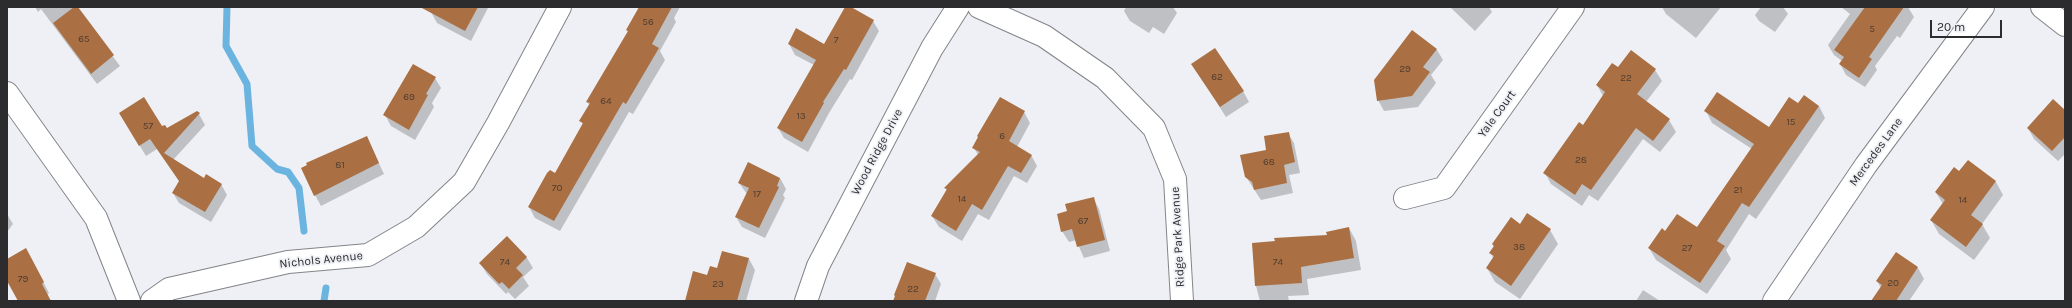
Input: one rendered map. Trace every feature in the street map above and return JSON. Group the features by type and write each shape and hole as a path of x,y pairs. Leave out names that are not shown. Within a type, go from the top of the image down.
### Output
{"street":[{"name":"Nichols Avenue","path":"152,301 168,289 288,262 368,255 416,227 464,182 498,123 560,7"},
{"name":"Wood Ridge Drive","path":"806,301 822,259 932,48 958,7"},
{"name":"Ridge Park Avenue","path":"979,7 1044,36 1105,78 1154,128 1175,179 1182,301"},
{"name":"Yale Court","path":"1405,198 1444,188 1574,7"},
{"name":"Mercedes Lane","path":"1774,301 1866,165 1983,7"},
{"path":"2042,7 2065,25"},
{"path":"7,93 96,218 129,301"}],"building":[{"path":"74,7 78,7 114,55 91,74 53,23"},
{"path":"420,7 478,7 465,31"},
{"path":"639,7 672,7 652,44 659,48 626,104 623,102 554,221 528,207 547,173 550,170 555,173 583,123 579,121 590,103 586,102 628,31 626,30"},
{"path":"845,7 851,7 874,20 846,70 844,69 823,102 824,103 802,142 777,128 816,60 788,44 796,28 824,44"},
{"path":"1865,7 1904,7 1869,57 1872,59 1859,78 1839,64 1844,57 1834,50"},
{"path":"1412,30 1437,49 1423,67 1430,72 1412,96 1377,101 1374,80"},
{"path":"1215,48 1244,91 1220,107 1191,64"},
{"path":"1631,50 1656,69 1637,94 1670,119 1653,141 1636,128 1591,190 1582,184 1575,195 1543,173 1579,122 1583,125 1605,92 1596,85 1612,63 1618,67"},
{"path":"413,64 436,77 409,130 383,115"},
{"path":"1717,92 1769,127 1789,97 1798,103 1804,95 1819,106 1749,207 1742,203 1717,241 1725,246 1700,283 1648,248 1662,228 1665,231 1677,214 1697,227 1754,144 1704,111"},
{"path":"144,97 162,126 165,125 167,128 197,111 200,113 164,153 204,178 206,174 222,184 205,212 172,193 179,181 150,139 139,146 119,113"},
{"path":"1000,97 1025,111 1009,141 1032,155 1021,173 1008,166 982,210 972,204 956,231 931,216 947,189 944,188 980,152 972,148 978,137 977,136"},
{"path":"2053,99 2065,110 2065,137 2052,151 2027,128"},
{"path":"1289,132 1295,162 1284,165 1287,183 1254,190 1252,182 1245,177 1240,155 1266,150 1264,136"},
{"path":"367,136 379,163 314,196 301,168 307,165 306,163"},
{"path":"1968,160 1996,181 1971,215 1983,224 1966,247 1930,220 1945,200 1935,192 1954,167 1959,171"},
{"path":"748,162 780,178 777,186 779,187 759,228 735,217 749,188 738,183"},
{"path":"1094,197 1105,240 1077,247 1072,229 1061,232 1057,214 1067,211 1065,204"},
{"path":"1527,213 1551,229 1511,286 1486,268 1494,256 1489,253 1494,246 1492,244 1511,217 1520,224"},
{"path":"1349,227 1354,258 1301,267 1302,283 1255,286 1252,243 1275,241 1274,238 1327,235 1326,232"},
{"path":"507,236 527,257 516,268 523,275 509,289 502,282 499,284 479,263"},
{"path":"26,248 44,282 42,284 51,301 18,301 7,281 7,259"},
{"path":"722,251 749,258 737,301 685,301 693,271 707,275 710,266 717,268"},
{"path":"1896,252 1918,267 1896,301 1871,301 1882,285 1876,281"},
{"path":"907,262 936,273 925,301 893,301"}],"waterway":[{"path":"227,7 226,46 247,84 252,146 277,169 288,172 299,188 304,231"},
{"path":"324,301 326,288"}]}
